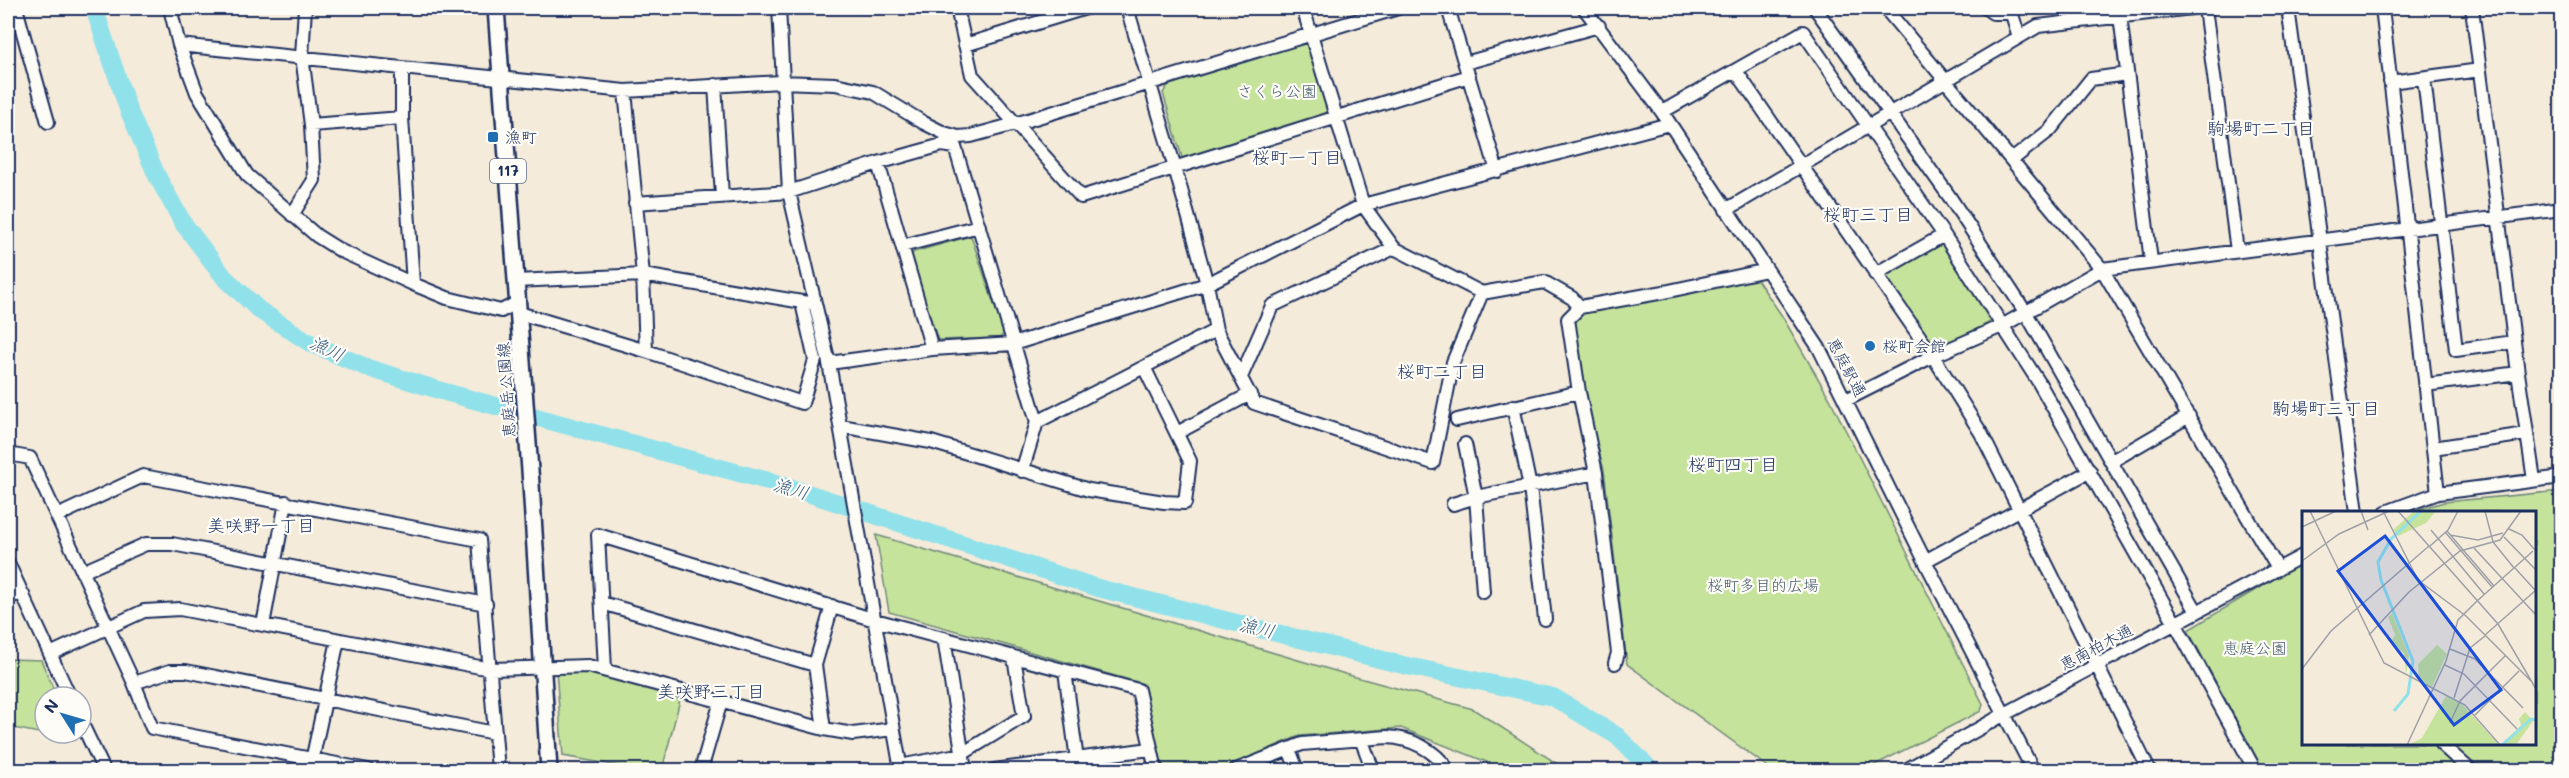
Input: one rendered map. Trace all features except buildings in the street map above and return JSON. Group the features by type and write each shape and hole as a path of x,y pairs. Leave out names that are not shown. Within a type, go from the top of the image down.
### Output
{"main road":[{"name":"恵庭岳公園線","path":"496,8 503,80 549,771"}],"street":[{"path":"16,8 48,122"},
{"path":"170,8 179,45 197,93 248,175 292,215 341,251 447,298 501,311 518,308 802,403 815,360 802,303"},
{"path":"292,215 314,180 311,125 302,56 305,8"},
{"path":"779,8 781,82 789,192 829,363 901,768 962,754 1024,716 1014,658"},
{"path":"957,8 972,75 1081,197 1469,76"},
{"path":"965,45 1086,8"},
{"path":"1127,8 1207,284 1215,330 1254,403 1433,464 1453,362 1482,293"},
{"path":"1303,8 1334,117 1363,205 1394,248 1482,293 1544,282 1572,298 1580,307"},
{"path":"179,45 302,56 625,92 781,82 835,84 873,92 924,123 958,137 971,136 1015,124 1398,8"},
{"path":"1448,8 1497,171"},
{"name":"恵庭駅通","path":"1584,8 1662,112 1819,348 1924,561 2033,771"},
{"path":"1815,8 1949,196 2026,313 2197,612"},
{"path":"1885,8 2013,159 2102,269 2278,569"},
{"path":"1986,8 1993,13 2010,10 2019,37"},
{"path":"1726,210 2038,26 2120,12 2192,8"},
{"path":"2205,8 2236,250"},
{"path":"2288,8 2357,511"},
{"path":"2382,8 2438,493"},
{"path":"2472,8 2526,434 2534,480"},
{"path":"2120,12 2151,261"},
{"path":"1465,63 1599,26"},
{"path":"1662,112 1803,32 1944,235 2038,381 2175,623 2251,769"},
{"path":"402,68 402,118 413,284"},
{"path":"1736,70 1933,356 1981,433 2149,771"},
{"path":"2390,82 2480,70"},
{"path":"2013,159 2050,130 2091,79 2127,74"},
{"path":"2424,78 2456,350 2514,342"},
{"path":"714,85 722,196"},
{"path":"625,92 643,275 646,351"},
{"path":"311,125 402,118"},
{"path":"829,363 932,349 1013,344 1207,284 1363,205 1669,124"},
{"path":"635,204 789,192 942,145 955,147 1037,422 1022,471"},
{"path":"878,163 932,349"},
{"path":"1846,400 1933,356 2002,326 2102,269 2562,209"},
{"path":"902,246 979,226"},
{"path":"1875,274 1944,235"},
{"path":"1241,377 1272,306 1394,248"},
{"path":"1615,663 1618,653 1596,473 1579,392 1568,319 1580,307 1767,270"},
{"path":"516,281 643,275 802,303 816,302"},
{"path":"1037,422 1215,330"},
{"path":"841,426 931,442 1089,490 1164,502 1185,503 1190,461 1144,367"},
{"path":"2425,385 2518,373"},
{"path":"1457,420 1579,392"},
{"path":"1177,433 1250,394"},
{"path":"1513,406 1530,487 1545,619"},
{"path":"2112,460 2189,416"},
{"path":"2433,448 2526,434"},
{"path":"1465,444 1476,497 1483,592"},
{"path":"8,454 30,458 134,683 152,728 311,765 369,771"},
{"path":"1924,561 2090,471"},
{"path":"1453,504 1476,497 1596,473"},
{"path":"57,516 143,476 479,540 498,771"},
{"path":"2391,511 2438,493 2562,477"},
{"path":"263,625 286,502"},
{"path":"605,669 598,535 875,620 1138,690 1156,771"},
{"path":"82,572 146,544 172,544 486,604"},
{"name":"恵南柏木通","path":"1906,771 2004,715 2302,556"},
{"path":"8,563 64,685"},
{"path":"8,596 23,594"},
{"path":"602,603 815,666"},
{"path":"824,729 815,666 832,606"},
{"path":"50,654 144,611 164,608 490,669 588,666 824,729 853,734 893,729"},
{"path":"944,638 965,771"},
{"path":"311,765 338,640"},
{"path":"134,683 170,671 186,671 494,733"},
{"path":"1065,671 1077,760"},
{"path":"715,771 701,769 721,701"},
{"path":"1236,771 1302,744 1400,738 1422,747 1443,762 1448,771"},
{"path":"1361,739 1373,771"},
{"path":"92,745 104,771"},
{"path":"2442,745 2470,771"},
{"path":"1289,749 1297,771"},
{"path":"994,771 1150,750"}],"green space":[{"name":"さくら公園","path":"1305,41 1331,116 1183,161 1163,93 1168,85"},
{"path":"971,236 1004,334 999,338 938,340 909,257 914,252"},
{"path":"1942,243 1994,320 1938,349 1933,348 1884,274"},
{"name":"桜町多目的広場","path":"1756,278 1782,316 1830,399 1983,704 1981,711 1865,770 1772,770 1627,664 1604,470 1582,393 1575,321 1583,312"},
{"name":"恵庭公園","path":"2561,491 2561,770 2263,770 2188,630 2302,563 2302,745 2536,745 2536,511 2412,511 2444,502"},
{"path":"876,535 1352,676 1473,709 1567,770 1507,770 1401,728 1299,736 1219,770 1166,770 1158,754 1144,684 889,612"},
{"path":"8,659 41,660 52,685 33,685 33,732 8,727"},
{"path":"574,666 681,696 662,770 642,770 563,756 556,671"}],"waterway":[{"name":"漁川","path":"94,8 128,109 157,176 183,223 224,277 259,310 310,343 368,368 445,392 786,486 1098,588 1403,665 1553,697 1617,736 1651,770"}],"place":[{"name":"漁町","path":"493,137"},
{"name":"桜町会館","path":"1870,346"}],"district":[{"name":"駒場町二丁目","path":"2261,129"},
{"name":"桜町一丁目","path":"1297,158"},
{"name":"桜町三丁目","path":"1868,215"},
{"name":"桜町二丁目","path":"1442,372"},
{"name":"駒場町三丁目","path":"2326,409"},
{"name":"桜町四丁目","path":"1733,465"},
{"name":"美咲野一丁目","path":"261,526"},
{"name":"美咲野三丁目","path":"711,692"}]}
